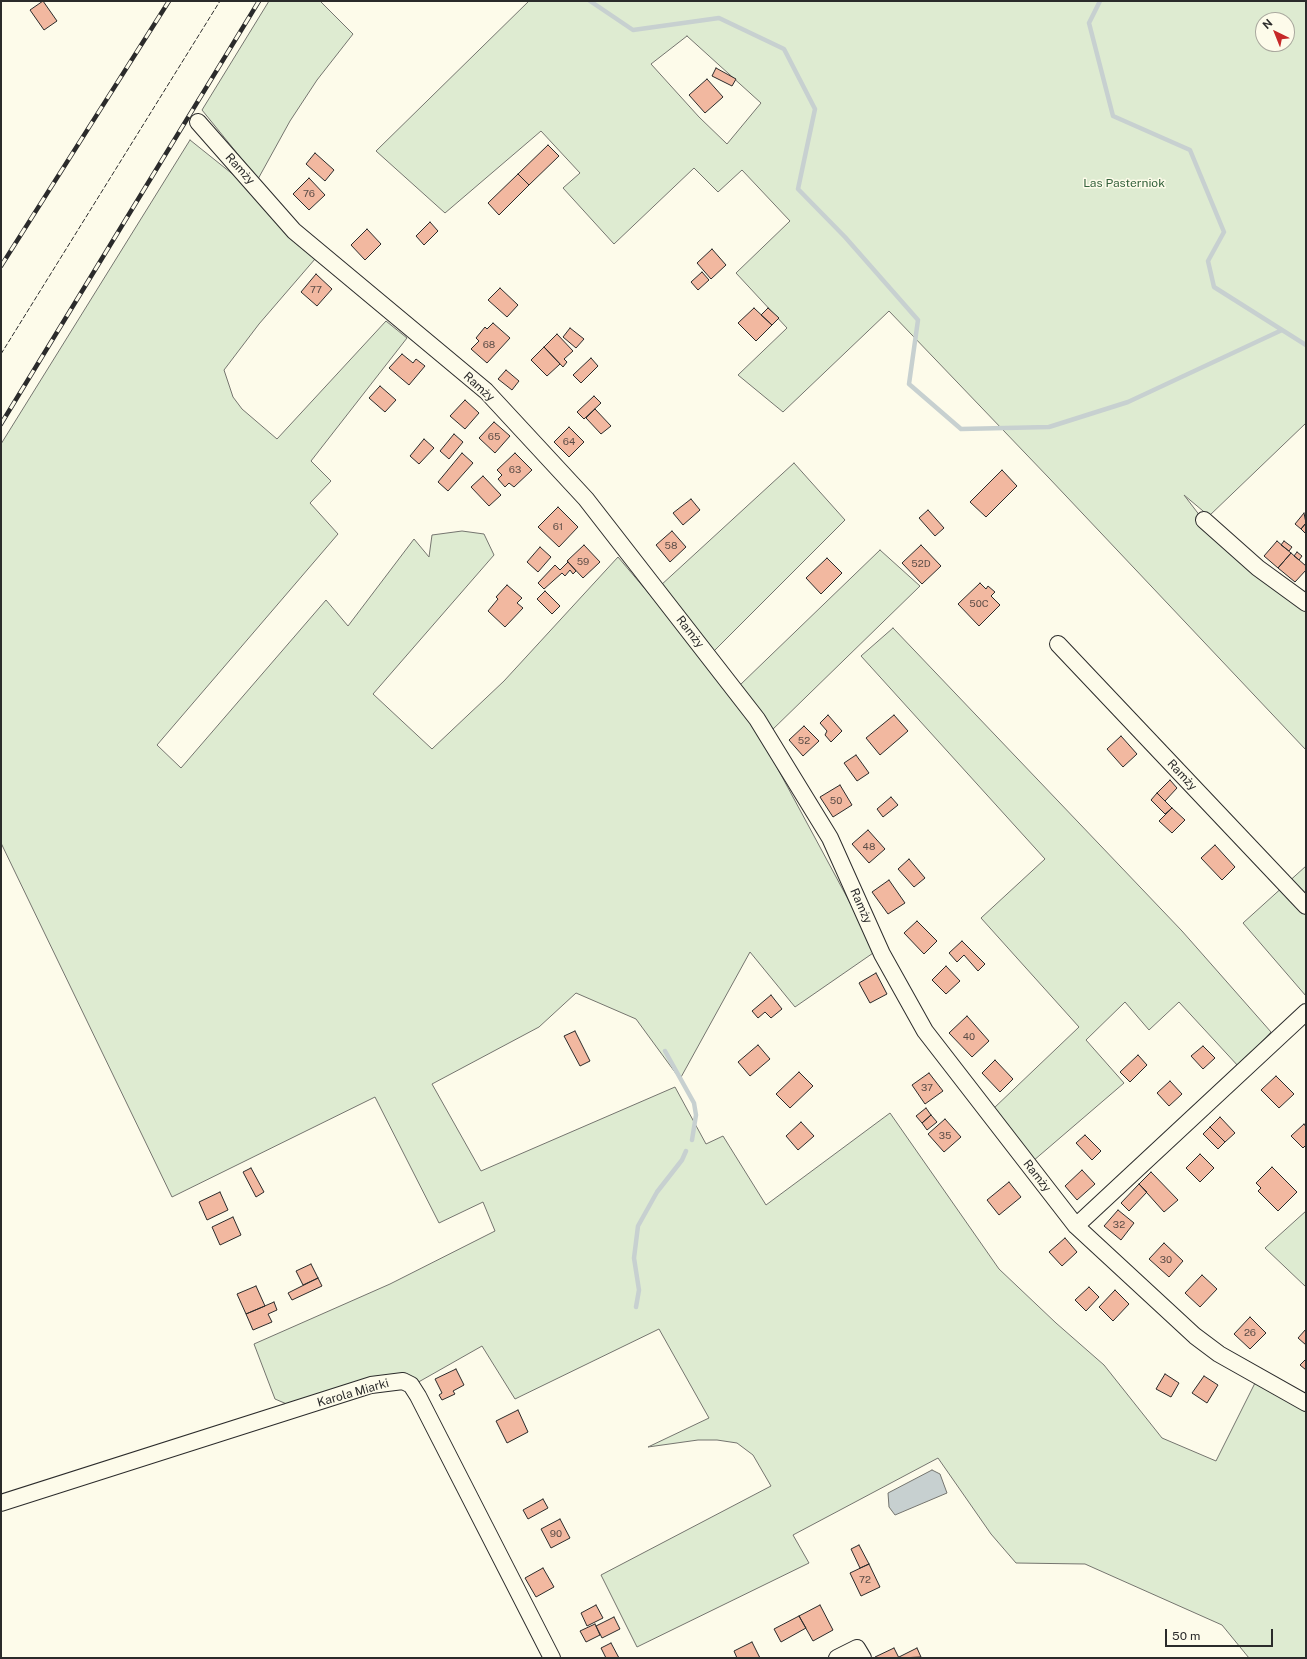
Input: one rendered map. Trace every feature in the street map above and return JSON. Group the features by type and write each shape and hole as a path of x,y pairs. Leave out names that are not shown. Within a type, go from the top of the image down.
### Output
{"street":[{"name":"Ramży","path":"198,122 294,231 486,391 590,505 757,719 830,838 882,954 925,1031 1076,1226 1195,1336 1219,1354 1306,1404"},
{"path":"1204,520 1258,568 1306,603"},
{"name":"Ramży","path":"1058,644 1306,906"},
{"path":"1076,1226 1306,1012"},
{"name":"Karola Miarki","path":"1,1503 371,1385 402,1380 411,1385 418,1396 552,1658"},
{"path":"837,1658 857,1648 862,1658"}],"green space":[{"path":"269,1 320,1 353,34 317,80 290,121 258,179 202,110"},
{"name":"Las Pasterniok","path":"529,1 1306,1 1306,423 1209,516 1184,495 1220,542 1306,605 1306,750 889,311 783,412 738,375 787,328 736,273 790,221 742,170 718,192 694,168 614,244 563,188 580,173 541,131 445,213 376,151","holes":["687,36 761,103 727,144 699,117 651,64"]},
{"path":"190,140 240,180 315,259 259,324 224,370 233,397 242,409 277,439 386,321 407,338 311,461 331,481 310,503 338,534 157,745 181,768 326,600 348,626 414,539 429,557 432,535 462,531 484,534 494,555 373,694 432,749 504,681 618,557 700,654 752,721 876,951 795,1007 750,952 680,1079 636,1019 576,993 539,1027 432,1084 481,1171 675,1087 706,1144 723,1136 766,1205 890,1113 999,1269 1056,1323 1104,1365 1162,1438 1216,1461 1256,1381 1306,1411 1306,1658 1249,1658 1222,1625 1085,1564 1016,1563 991,1534 938,1458 793,1535 809,1563 637,1647 601,1575 771,1486 753,1455 737,1443 717,1440 698,1440 648,1447 709,1418 659,1329 515,1399 482,1346 415,1384 289,1405 275,1399 254,1344 390,1284 495,1231 483,1202 439,1223 375,1097 172,1197 1,843 1,444"},
{"path":"794,463 845,520 712,653 660,586"},
{"path":"880,550 920,586 770,732 740,685"},
{"path":"893,628 1182,931 1271,1032 1239,1067 1179,1002 1149,1030 1125,1002 1086,1040 1124,1083 1033,1161 993,1109 1079,1027 981,918 1045,859 861,656"},
{"path":"1306,866 1306,996 1243,923"},
{"path":"1306,1211 1306,1287 1265,1248"}],"shaded area":[{"path":"932,1470 940,1474 947,1493 895,1515 889,1507 888,1493"}],"building":[{"path":"43,1 57,21 44,30 30,10"},
{"path":"716,68 736,79 732,86 712,76"},
{"path":"707,79 723,97 705,113 689,95"},
{"path":"548,145 559,156 529,185 518,174"},
{"path":"315,153 334,170 325,181 306,164"},
{"path":"518,174 529,185 499,215 488,203"},
{"path":"309,178 325,195 309,210 293,194"},
{"path":"430,222 438,231 424,245 416,236"},
{"path":"367,229 381,244 365,260 351,245"},
{"path":"712,249 726,265 711,279 697,263"},
{"path":"702,272 709,280 698,290 691,282"},
{"path":"316,274 332,289 317,306 301,292"},
{"path":"500,288 518,305 507,317 488,300"},
{"path":"754,308 772,325 756,341 738,323"},
{"path":"768,308 779,318 772,325 761,315"},
{"path":"493,323 510,338 487,363 471,349 479,341 476,338 485,327 487,329"},
{"path":"570,328 584,339 576,348 563,337"},
{"path":"557,334 573,351 564,359 567,362 563,367 544,347"},
{"path":"544,347 560,364 547,376 531,360"},
{"path":"402,354 413,363 416,359 425,366 409,385 389,368"},
{"path":"591,358 598,366 581,383 573,375"},
{"path":"506,370 519,381 512,390 498,379"},
{"path":"380,386 396,400 385,412 369,398"},
{"path":"594,396 601,403 584,419 577,412"},
{"path":"465,400 479,413 465,429 450,416"},
{"path":"595,409 611,426 601,434 586,418"},
{"path":"494,422 510,436 495,453 479,438"},
{"path":"569,427 584,442 569,457 554,442"},
{"path":"454,434 463,442 449,459 440,451"},
{"path":"424,439 434,448 419,464 410,456"},
{"path":"462,453 473,463 448,491 438,482"},
{"path":"515,453 532,470 514,487 509,483 505,487 498,479 502,475 497,470"},
{"path":"1002,470 1017,486 986,517 970,502"},
{"path":"483,476 501,495 489,506 471,487"},
{"path":"691,499 700,510 683,525 673,513"},
{"path":"558,507 578,527 559,547 538,527"},
{"path":"928,510 944,528 935,536 919,518"},
{"path":"1304,513 1306,523 1301,529 1295,524"},
{"path":"1306,523 1306,534 1301,529"},
{"path":"672,531 686,547 670,562 656,545"},
{"path":"1277,541 1291,553 1278,568 1264,556"},
{"path":"1284,541 1292,547 1289,551 1281,545"},
{"path":"584,545 600,562 583,578 567,561"},
{"path":"921,545 941,566 922,584 902,563"},
{"path":"540,547 551,557 538,572 527,562"},
{"path":"1297,552 1302,556 1299,560 1294,556"},
{"path":"1291,553 1306,566 1306,570 1295,582 1278,568"},
{"path":"827,558 842,573 821,594 806,578"},
{"path":"568,562 576,571 573,574 570,570 565,576 562,573 544,589 538,583 555,565 560,570"},
{"path":"980,583 986,589 988,586 995,592 991,596 1000,605 979,626 958,604"},
{"path":"507,585 522,598 517,603 523,608 505,627 488,611 498,599 496,597"},
{"path":"545,591 560,606 552,614 537,599"},
{"path":"828,715 842,731 831,742 825,735 827,731 820,723"},
{"path":"894,715 908,731 880,755 866,738"},
{"path":"804,726 819,741 803,756 789,740"},
{"path":"1121,736 1137,754 1123,767 1107,749"},
{"path":"856,755 869,773 857,781 844,763"},
{"path":"1170,780 1177,788 1165,801 1157,793"},
{"path":"840,785 852,805 833,817 820,797"},
{"path":"1157,793 1172,808 1165,814 1151,800"},
{"path":"891,797 898,805 883,817 877,809"},
{"path":"1172,808 1185,820 1172,833 1159,821"},
{"path":"868,830 885,849 869,863 852,844"},
{"path":"1215,845 1235,867 1222,880 1201,858"},
{"path":"909,859 925,878 914,887 898,869"},
{"path":"889,880 905,903 888,914 872,892"},
{"path":"917,921 937,941 924,954 904,933"},
{"path":"962,941 985,964 978,971 964,955 957,962 949,953"},
{"path":"946,966 960,981 946,994 932,980"},
{"path":"876,973 887,994 870,1003 859,983"},
{"path":"771,995 782,1009 771,1018 765,1012 758,1018 752,1011"},
{"path":"967,1016 989,1041 972,1057 949,1033"},
{"path":"575,1031 590,1061 580,1066 564,1036"},
{"path":"758,1045 770,1059 750,1076 738,1062"},
{"path":"1203,1046 1215,1058 1203,1069 1191,1056"},
{"path":"1138,1055 1147,1065 1130,1082 1120,1072"},
{"path":"995,1060 1013,1079 1000,1092 982,1073"},
{"path":"799,1072 813,1086 790,1108 776,1094"},
{"path":"929,1073 943,1091 925,1104 912,1085"},
{"path":"1276,1076 1294,1094 1279,1108 1261,1090"},
{"path":"1170,1081 1182,1094 1169,1106 1157,1093"},
{"path":"926,1108 931,1115 922,1123 916,1116"},
{"path":"931,1115 937,1122 927,1130 922,1123"},
{"path":"1220,1117 1235,1133 1225,1142 1210,1127"},
{"path":"945,1119 961,1137 944,1152 928,1134"},
{"path":"801,1122 814,1136 798,1150 786,1136"},
{"path":"1304,1124 1306,1127 1306,1145 1303,1148 1291,1136"},
{"path":"1210,1127 1225,1142 1218,1149 1203,1134"},
{"path":"1085,1135 1101,1151 1092,1160 1076,1143"},
{"path":"1200,1154 1214,1168 1200,1182 1186,1168"},
{"path":"1272,1167 1297,1192 1278,1211 1258,1191 1261,1188 1256,1183"},
{"path":"251,1168 264,1192 256,1197 243,1172"},
{"path":"1082,1170 1095,1184 1077,1200 1065,1186"},
{"path":"1151,1172 1178,1200 1164,1212 1139,1184"},
{"path":"1009,1182 1021,1197 999,1215 987,1200"},
{"path":"1139,1184 1147,1192 1129,1211 1121,1203"},
{"path":"220,1192 228,1210 207,1220 199,1202"},
{"path":"1118,1210 1134,1223 1121,1240 1104,1226"},
{"path":"233,1217 241,1235 220,1245 212,1227"},
{"path":"1065,1238 1077,1252 1062,1266 1049,1252"},
{"path":"1164,1243 1183,1261 1169,1277 1149,1259"},
{"path":"311,1264 318,1278 303,1285 296,1271"},
{"path":"1202,1275 1217,1289 1200,1307 1185,1293"},
{"path":"318,1278 322,1286 292,1300 288,1293"},
{"path":"256,1286 265,1306 246,1314 237,1294"},
{"path":"1089,1287 1099,1297 1086,1311 1075,1300"},
{"path":"1115,1290 1129,1304 1113,1321 1099,1307"},
{"path":"274,1302 277,1310 268,1314 272,1322 253,1330 246,1314"},
{"path":"1250,1317 1266,1333 1250,1349 1234,1334"},
{"path":"1306,1329 1306,1345 1298,1338"},
{"path":"1306,1359 1306,1370 1300,1365"},
{"path":"456,1369 464,1385 453,1391 455,1394 442,1400 439,1395 442,1393 435,1379"},
{"path":"1165,1374 1179,1383 1171,1397 1156,1389"},
{"path":"1204,1376 1218,1385 1207,1403 1192,1393"},
{"path":"518,1410 528,1432 507,1443 496,1421"},
{"path":"543,1499 548,1508 528,1519 523,1510"},
{"path":"560,1519 570,1538 551,1548 541,1529"},
{"path":"859,1545 869,1564 860,1568 851,1549"},
{"path":"869,1564 880,1587 861,1596 850,1573"},
{"path":"543,1568 554,1587 536,1597 525,1578"},
{"path":"596,1605 603,1618 587,1626 581,1613"},
{"path":"820,1605 833,1630 813,1641 799,1616"},
{"path":"799,1616 806,1628 781,1642 774,1629"},
{"path":"614,1617 620,1629 602,1638 596,1626"},
{"path":"595,1624 600,1635 586,1642 580,1631"},
{"path":"752,1642 760,1658 737,1658 734,1651"},
{"path":"611,1643 619,1658 606,1658 601,1648"},
{"path":"894,1648 899,1658 875,1658 875,1657"},
{"path":"917,1648 921,1657 899,1658 899,1657"}],"waterway":[{"path":"590,1 633,30 719,18 784,49 815,109 798,189 845,237 918,320 909,384 961,429 1049,427 1128,402 1282,330"},
{"path":"1100,1 1089,23 1113,116 1190,150 1224,232 1208,261 1214,287 1306,345"},
{"path":"665,1051 694,1103 696,1115 692,1140"},
{"path":"636,1307 639,1290 634,1258 638,1226 657,1192 682,1160 686,1151"}],"railway":[{"path":"1,266 169,1"},
{"path":"1,424 259,1"}],"fence":[{"path":"1,354 220,1"}]}
